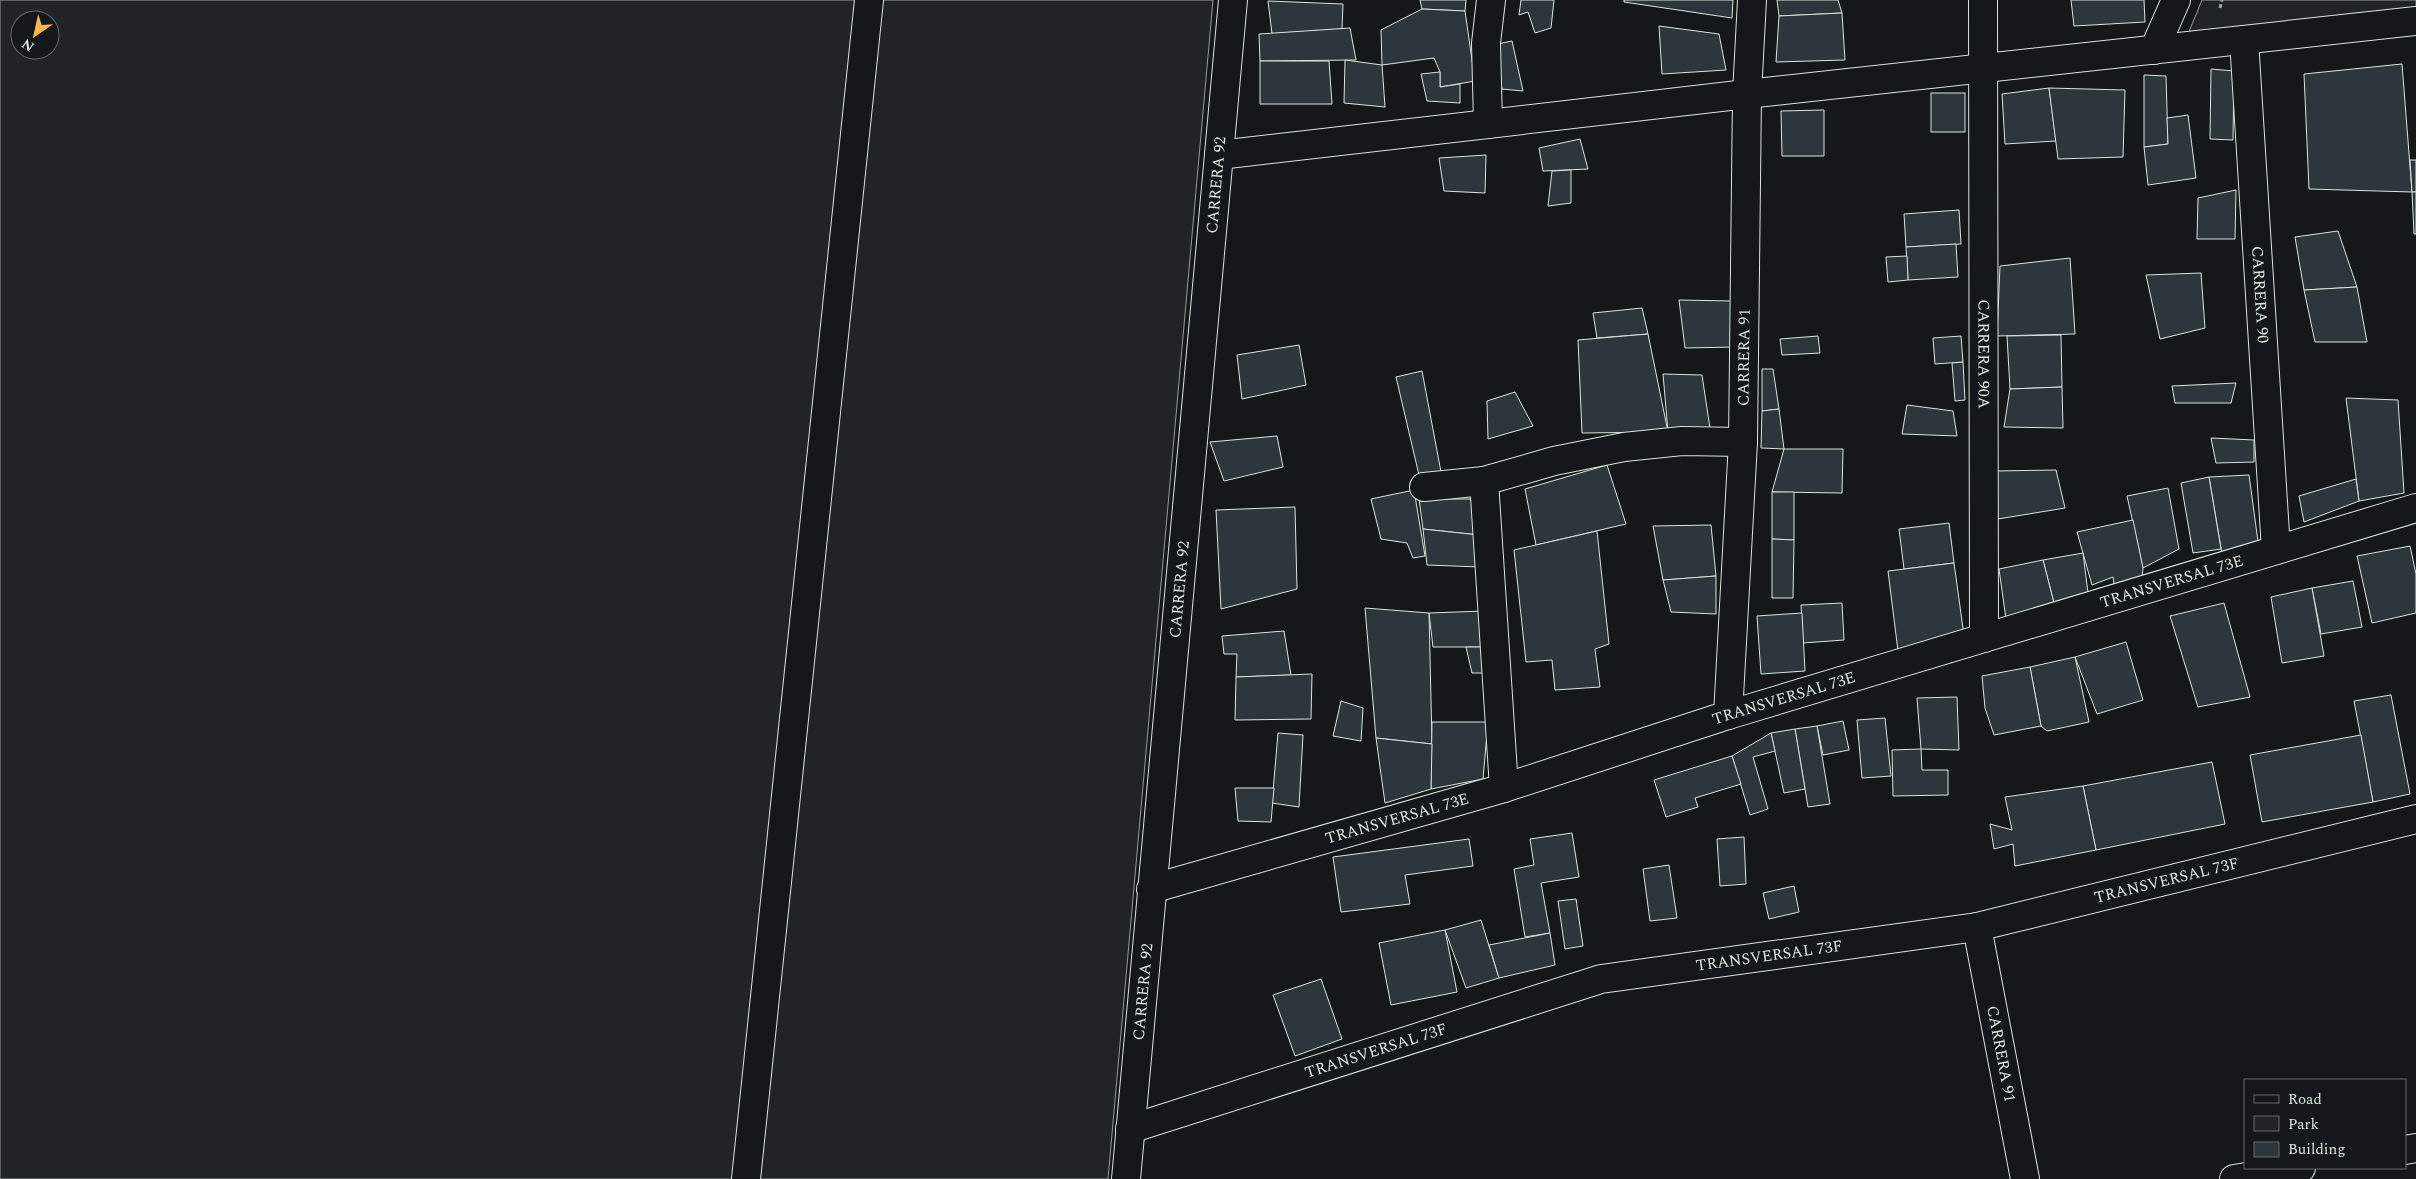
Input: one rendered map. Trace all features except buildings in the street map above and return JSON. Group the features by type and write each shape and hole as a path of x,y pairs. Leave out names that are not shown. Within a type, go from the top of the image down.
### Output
{"street":[{"path":"746,1179 869,0"},
{"name":"CARRERA 92","path":"1126,1179 1233,0"},
{"path":"1488,124 1486,43 1491,0"},
{"name":"CARRERA 91","path":"1728,715 1743,442 1747,94 1752,0"},
{"name":"CARRERA 90A","path":"1983,0 1984,638"},
{"path":"2154,50 2176,0"},
{"path":"1219,155 1747,94 2416,21"},
{"name":"CARRERA 90","path":"2244,40 2276,550"},
{"path":"1424,487 1484,481 1554,461 1624,447 1682,441 1743,442"},
{"path":"1484,481 1504,788"},
{"name":"TRANSVERSAL 73E","path":"1151,889 1504,788 1728,715 2416,508"},
{"name":"TRANSVERSAL 73F","path":"1130,1129 1601,980 1977,927 2416,819"},
{"name":"CARRERA 91","path":"1977,927 2025,1179"},
{"path":"2234,1179 2295,1169"}],"green space":[{"path":"0,0 1213,0 1108,1179 0,1179"},
{"path":"2202,0 2416,0 2416,7 2188,34"}]}
